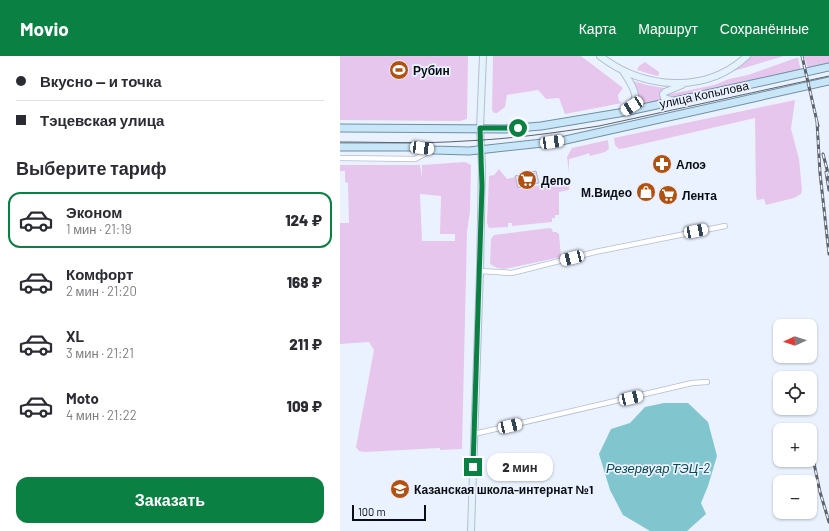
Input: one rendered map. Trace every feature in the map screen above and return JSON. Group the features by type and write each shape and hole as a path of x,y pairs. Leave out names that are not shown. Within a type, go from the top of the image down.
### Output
{"main road":[{"path":"471,531 480,271 480,128 483,56"},
{"path":"600,56 637,77 666,83 689,82"},
{"path":"675,101 664,98 664,93 689,82 719,74 742,61 747,56"},
{"name":"улица Копылова","path":"340,128 505,129 539,126 623,112 829,67"},
{"path":"623,70 633,88 635,99 632,106 623,112"},
{"name":"улица Копылова","path":"340,147 411,147 433,150 481,150 560,141 829,81"}],"street":[{"name":"улица Копылова","path":"340,158 415,159 433,150"},
{"path":"480,271 512,273 595,252 725,226"},
{"path":"474,434 692,383 707,382"}],"shaded area":[{"path":"340,56 468,56 467,119 460,121 340,120"},
{"path":"493,56 581,56 623,88 618,95 619,101 622,103 565,114 559,98 546,99 538,90 507,95 505,107 497,113 494,113 492,110"},
{"path":"751,56 784,56 734,71"},
{"path":"804,56 829,56 829,63 808,68"},
{"path":"798,58 801,71 670,99 666,95 714,85"},
{"path":"645,62 659,72 659,75 657,76 637,70 639,66"},
{"path":"630,80 670,89 660,94 661,101 635,104"},
{"path":"795,100 791,129 799,159 802,190 801,194 794,198 766,205 764,199 757,200 756,195 755,118 625,148 619,149 615,145 614,138"},
{"path":"608,140 609,149 605,152 590,156 589,153 569,159 569,172 567,157 572,148"},
{"path":"465,162 471,165 470,211 467,232 462,449 440,450 440,448 365,452 359,451 356,447 374,350 369,342 340,344 340,223 349,223 348,183 345,182 345,171 340,171 340,165 420,165 422,178 422,165","holes":["420,194 441,196 440,234 455,234 455,241 422,241"]},
{"path":"499,169 507,179 515,177 518,189 547,184 548,187 570,181 569,190 559,192 559,215 555,215 555,218 552,218 552,222 512,226 512,223 508,223 508,227 489,228 487,223 489,176 494,175"},
{"path":"551,228 553,232 559,234 561,257 504,269 497,268 490,264 491,239 494,235"}],"water":[{"name":"Резервуар ТЭЦ-2","path":"664,403 688,403 708,422 717,456 701,503 706,514 687,531 650,531 623,515 610,490 599,454 611,429 630,423 645,407"}],"building":[{"name":"Депо","path":"536,171 539,183 518,188 515,176"}],"tram line":[{"path":"340,142 450,142 499,139 549,133 599,126 829,76"}],"railway":[{"path":"802,56 818,126"},
{"path":"817,122 820,173 829,254"},
{"path":"823,154 829,177"},
{"path":"826,172 829,190"},
{"path":"815,467 820,492 829,522"}],"place":[{"name":"Рубин","path":"399,70"},
{"name":"Алоэ","path":"662,164"},
{"name":"Депо","path":"527,180"},
{"name":"М.Видео","path":"646,192"},
{"name":"Лента","path":"668,195"},
{"name":"Казанская школа-интернат №1","path":"400,489"}],"route":[{"path":"473,467 482,186 480,128 518,128"}]}
